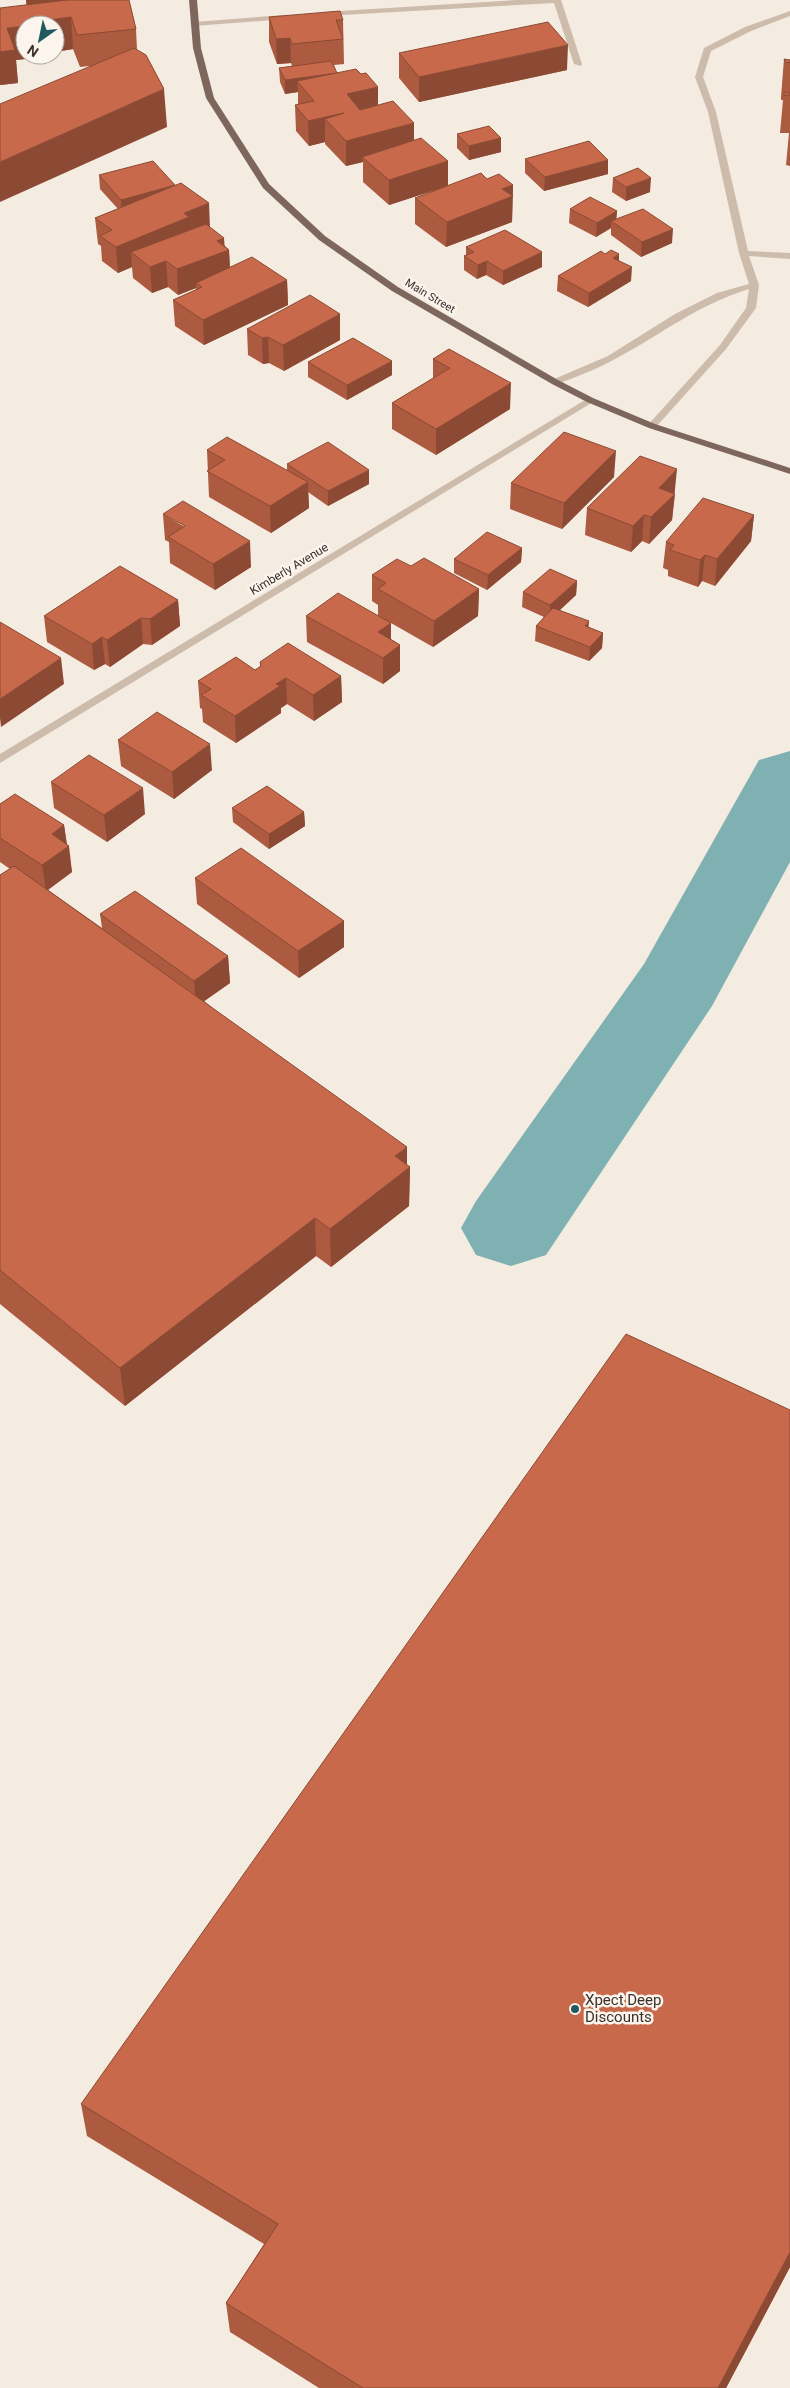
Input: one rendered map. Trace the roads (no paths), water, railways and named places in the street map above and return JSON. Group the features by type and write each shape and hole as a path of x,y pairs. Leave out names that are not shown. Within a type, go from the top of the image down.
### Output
{"main road":[{"name":"Main Street","path":"193,0 197,48 210,98 266,186 322,238 395,288 555,382 590,400 652,426 790,471"}],"street":[{"path":"377,11 379,0"},
{"path":"319,14 557,0 578,64"},
{"path":"652,426 723,347 751,308 754,285 744,253 712,112 699,77 707,50 748,29 790,13"},
{"path":"194,24 290,16"},
{"path":"744,253 790,256"},
{"path":"555,382 611,358 678,316 720,295 754,285"},
{"name":"Kimberly Avenue","path":"0,759 590,400"}],"waterway":[{"path":"511,1228 679,983 790,780"}],"place":[{"name":"Xpect Deep Discounts","path":"575,2009"}]}
